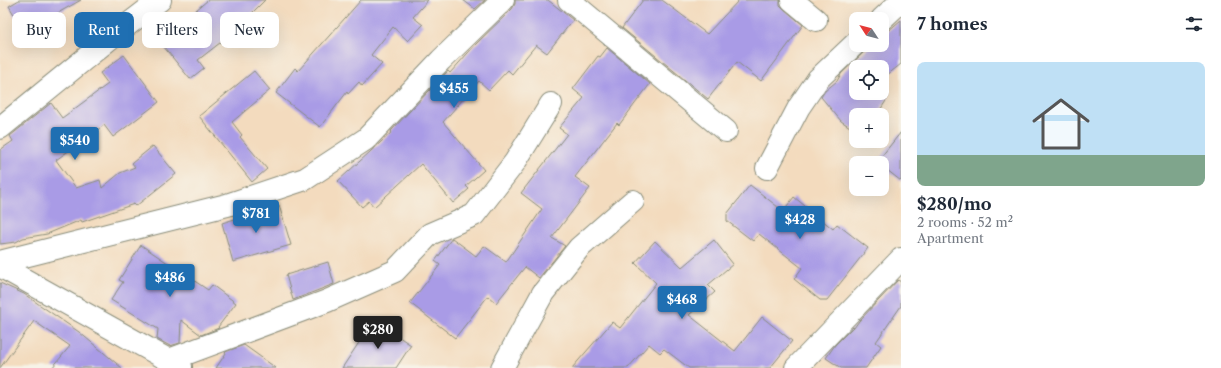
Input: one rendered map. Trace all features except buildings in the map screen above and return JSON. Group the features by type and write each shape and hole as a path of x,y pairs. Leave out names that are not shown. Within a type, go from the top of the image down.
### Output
{"street":[{"path":"0,128 113,36 160,0"},
{"path":"0,262 227,205 305,179 366,139 441,60 503,0"},
{"path":"569,0 726,131"},
{"path":"792,0 816,20"},
{"path":"889,12 901,1"},
{"path":"767,168 799,107 818,79 849,50"},
{"path":"0,266 176,364 327,301 394,271 430,234 474,215 515,162 552,104"},
{"path":"502,368 542,293 579,248 633,201"},
{"path":"796,368 901,259"}]}
